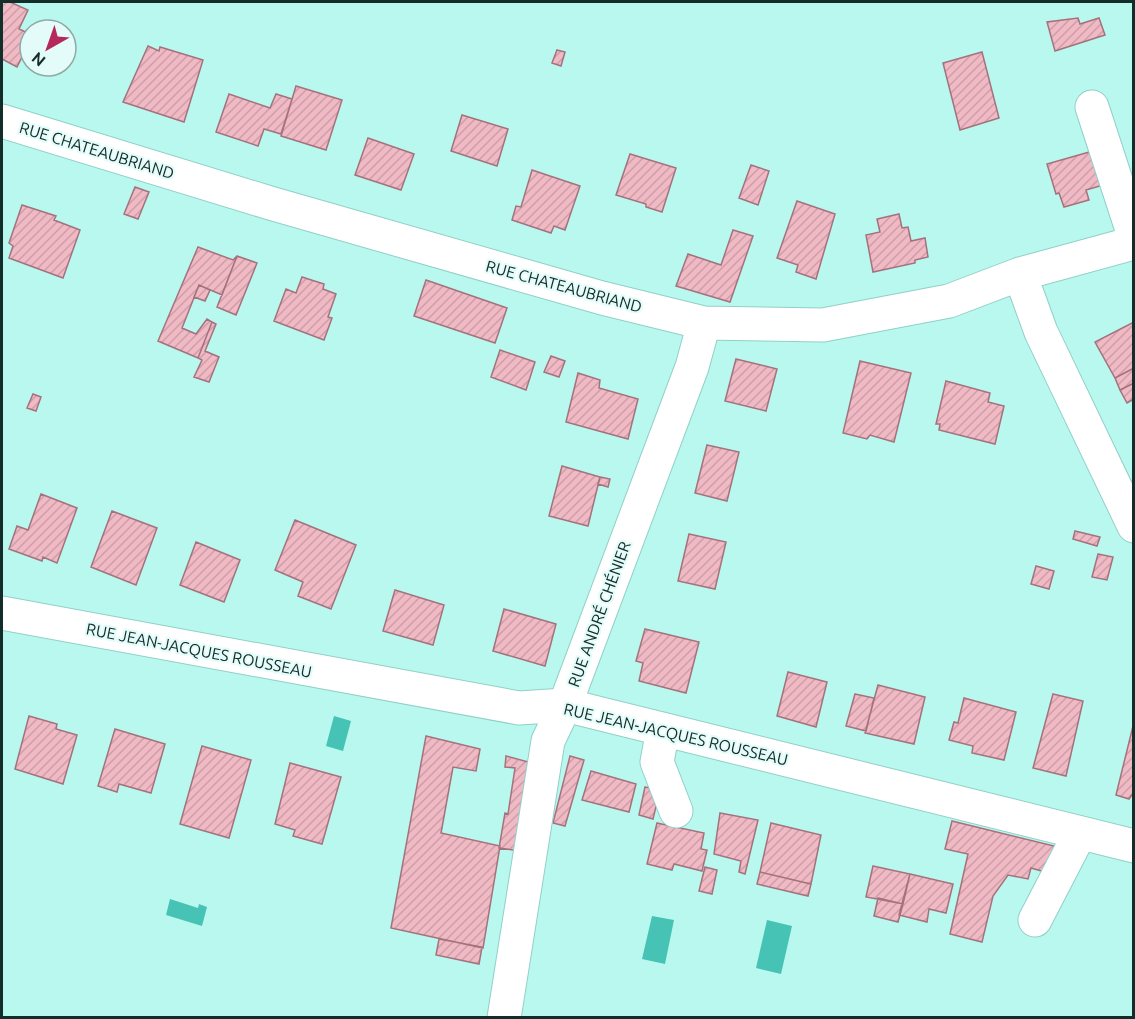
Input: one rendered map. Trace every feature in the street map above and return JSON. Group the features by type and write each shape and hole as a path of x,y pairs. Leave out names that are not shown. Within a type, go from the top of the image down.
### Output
{"street":[{"path":"1092,107 1134,236"},
{"name":"RUE CHATEAUBRIAND","path":"2,122 281,206 602,298 704,323 823,325 949,301 1020,274 1134,243"},
{"path":"1020,274 1041,332 1134,526"},
{"name":"RUE ANDRÉ CHÉNIER","path":"504,1017 548,741 565,705 692,367 704,323"},
{"name":"RUE JEAN-JACQUES ROUSSEAU","path":"2,614 519,708 565,705 1134,846"},
{"path":"663,729 657,762 676,811"},
{"path":"1035,920 1080,833"}],"water":[{"path":"334,716 351,721 343,751 326,746"},
{"path":"170,899 198,908 199,904 207,907 202,926 166,915"},
{"path":"652,916 674,920 665,964 642,959"},
{"path":"767,920 792,926 781,974 756,968"}],"building":[{"path":"2,2 10,2 28,10 24,18 18,18 17,67 2,59"},
{"path":"1078,18 1080,24 1099,18 1105,35 1055,51 1047,22"},
{"path":"148,46 159,51 160,47 203,60 184,122 123,102"},
{"path":"557,50 565,52 561,66 552,63"},
{"path":"982,52 999,118 960,130 943,63"},
{"path":"296,86 342,100 326,150 281,136"},
{"path":"229,94 270,108 276,94 292,99 281,134 264,129 258,146 216,132"},
{"path":"462,115 508,129 497,166 451,151"},
{"path":"368,138 414,154 401,190 355,175"},
{"path":"1100,149 1110,183 1086,190 1089,200 1064,207 1059,193 1056,194 1047,164"},
{"path":"630,154 676,168 662,212 646,207 646,204 616,195"},
{"path":"751,165 769,171 758,205 739,198"},
{"path":"532,170 580,186 565,230 554,226 551,233 512,220 516,206 521,207"},
{"path":"135,187 149,192 138,219 124,214"},
{"path":"797,201 835,214 816,279 796,272 798,265 777,258"},
{"path":"22,205 56,216 54,220 80,230 63,278 9,258 13,246 9,243"},
{"path":"899,214 902,228 908,227 911,241 925,238 928,257 915,260 915,263 873,272 866,235 880,232 877,219"},
{"path":"733,230 753,236 730,302 676,286 688,254 721,265"},
{"path":"198,247 233,260 237,256 222,295 199,285 182,328 196,334 207,319 212,322 198,358 158,341"},
{"path":"237,256 257,263 236,315 217,307"},
{"path":"302,277 324,284 323,289 336,294 328,317 332,318 324,340 274,321 286,289 296,293"},
{"path":"426,280 507,308 495,343 414,316"},
{"path":"199,285 210,290 205,301 194,297"},
{"path":"212,322 216,324 205,351 219,357 209,382 194,377 202,360 198,358"},
{"path":"1134,322 1134,368 1115,378 1095,342"},
{"path":"500,350 535,362 526,390 491,377"},
{"path":"551,356 565,361 559,377 544,372"},
{"path":"736,359 777,369 766,411 725,401"},
{"path":"860,361 911,373 894,442 870,435 867,439 843,433"},
{"path":"1134,368 1134,383 1120,390 1115,378"},
{"path":"578,373 600,380 599,388 638,399 628,439 566,422"},
{"path":"946,381 990,393 988,402 1004,406 995,444 939,430 940,424 936,424"},
{"path":"1134,383 1134,399 1127,403 1120,390"},
{"path":"33,394 41,397 36,411 27,408"},
{"path":"707,445 739,452 727,501 695,493"},
{"path":"562,466 600,477 588,526 549,516"},
{"path":"600,477 610,479 608,487 598,484"},
{"path":"41,494 77,508 57,563 43,557 42,561 9,549 17,526 28,530"},
{"path":"112,511 157,528 136,585 91,567"},
{"path":"295,520 356,545 331,609 298,596 303,582 275,570"},
{"path":"1075,531 1100,537 1097,546 1073,539"},
{"path":"689,534 726,542 715,589 678,581"},
{"path":"196,542 240,560 224,602 180,585"},
{"path":"1098,554 1113,557 1107,580 1092,577"},
{"path":"1036,566 1054,571 1049,589 1031,584"},
{"path":"395,590 444,605 433,645 383,631"},
{"path":"504,609 556,624 545,666 493,651"},
{"path":"645,629 699,642 686,693 639,681 643,663 636,661"},
{"path":"788,672 827,682 816,727 777,716"},
{"path":"878,685 925,697 914,744 865,733"},
{"path":"855,694 874,698 866,731 846,726"},
{"path":"1053,694 1083,701 1066,776 1033,768"},
{"path":"964,698 1016,712 1004,760 972,753 973,746 949,740 954,722 958,723"},
{"path":"29,716 57,724 56,729 77,735 63,784 15,769"},
{"path":"1133,726 1134,792 1129,799 1116,795"},
{"path":"115,729 165,744 151,793 119,784 117,792 98,786"},
{"path":"426,736 480,749 476,771 453,767 441,833 500,846 483,948 391,928"},
{"path":"202,746 251,760 229,838 180,824"},
{"path":"506,756 532,763 520,851 499,848 505,813 508,814 515,768 505,767"},
{"path":"570,756 584,760 565,826 553,823"},
{"path":"290,763 341,777 322,844 293,836 295,830 275,824"},
{"path":"591,771 636,784 629,812 582,800"},
{"path":"645,787 660,790 653,819 639,815"},
{"path":"720,813 758,820 745,874 739,872 741,861 714,854"},
{"path":"952,821 1062,848 1052,874 1031,868 1028,879 1008,875 993,896 982,942 950,934 968,854 945,849"},
{"path":"657,823 704,833 701,849 707,850 702,871 674,864 672,870 647,864"},
{"path":"771,823 821,835 811,884 760,872"},
{"path":"873,866 910,874 903,904 866,897"},
{"path":"705,867 717,870 712,894 699,891"},
{"path":"760,872 811,884 808,896 757,884"},
{"path":"910,874 953,884 946,913 929,909 927,922 899,915"},
{"path":"878,898 903,904 898,922 874,916"},
{"path":"439,939 482,947 479,964 436,955"}]}
